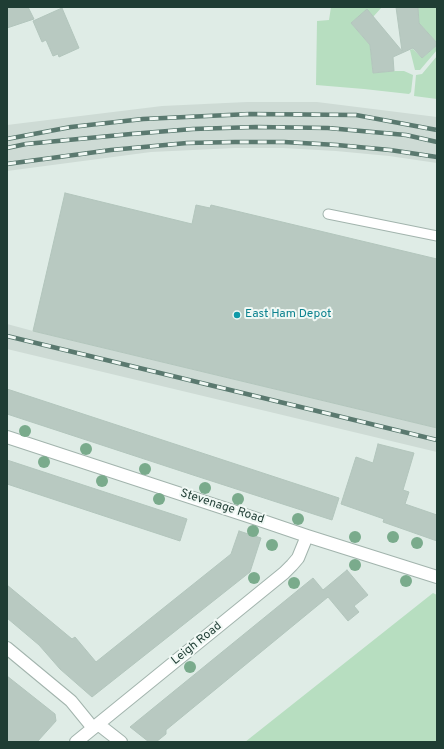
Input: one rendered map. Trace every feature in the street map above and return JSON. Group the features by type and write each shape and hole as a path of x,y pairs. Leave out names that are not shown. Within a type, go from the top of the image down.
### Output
{"street":[{"name":"Stevenage Road","path":"7,437 307,536 437,577"},
{"name":"Leigh Road","path":"76,742 284,573 298,558 307,536"},
{"path":"7,648 71,701 96,726 121,742"}],"lane":[{"path":"328,214 437,236"}],"shaded area":[{"path":"247,102 317,102 437,117 437,163 389,156 336,151 283,148 235,148 151,152 7,171 7,125 162,106"},
{"path":"7,324 437,428 437,452 7,349"}],"green space":[{"path":"331,7 382,7 373,17 367,10 351,23 370,45 373,73 404,71 413,75 411,92 409,94 316,85 317,21 329,20"},
{"path":"418,7 437,7 437,43 419,23"},
{"path":"436,46 437,50 420,70 415,70 410,50 413,49 422,58"},
{"path":"437,56 437,99 414,96 416,75 422,74"},
{"path":"433,593 437,595 437,742 245,742"}],"building":[{"path":"7,7 28,7 34,19 7,28"},
{"path":"396,7 418,7 419,23 437,43 437,45 422,58 413,48 393,57 394,71 373,73 370,45 351,23 367,9 402,51"},
{"path":"62,8 79,48 59,57 58,54 53,56 46,40 42,42 33,21"},
{"name":"East Ham Depot","path":"65,193 192,224 196,205 210,208 211,205 437,259 437,428 33,331"},
{"path":"7,389 339,498 332,520 7,414"},
{"path":"378,444 414,453 403,490 409,492 405,504 437,515 437,541 383,522 384,519 341,504 356,457 373,463"},
{"path":"7,460 187,519 180,541 7,484"},
{"path":"239,531 261,538 250,572 92,697 60,669 39,645 7,618 7,585 72,639 75,637 96,662 231,554"},
{"path":"347,570 368,595 354,606 359,612 348,621 328,597 166,730 166,734 156,742 149,742 130,727 313,578 323,590"},
{"path":"7,676 55,714 56,721 37,742 7,742"}],"railway":[{"path":"7,139 71,127 143,119 250,114 356,115 437,130"},
{"path":"7,148 26,144 131,134 193,129 256,127 328,128 406,135 437,142"},
{"path":"7,164 111,150 187,143 235,142 284,142 337,145 390,150 437,157"},
{"path":"7,336 437,440"}],"place":[{"name":"East Ham Depot","path":"237,315"}]}
